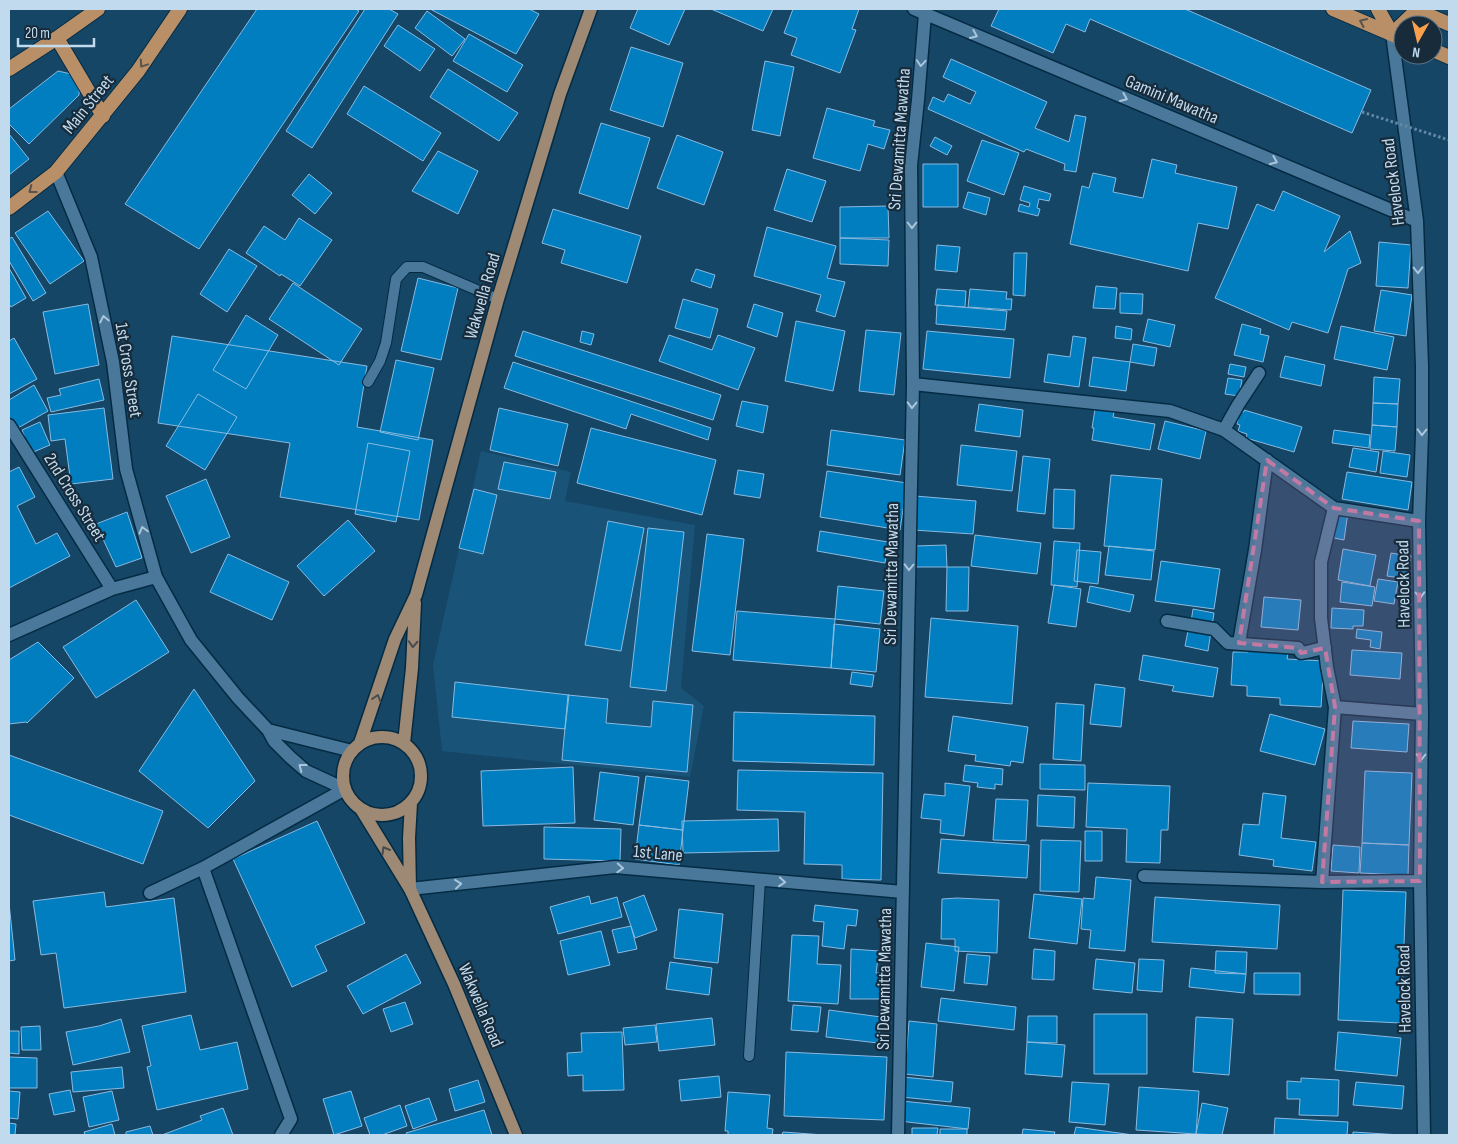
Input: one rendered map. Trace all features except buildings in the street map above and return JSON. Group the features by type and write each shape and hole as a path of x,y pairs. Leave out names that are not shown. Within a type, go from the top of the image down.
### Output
{"highway":[{"path":"9,69 58,38 98,9"},
{"name":"Main Street","path":"9,208 56,172 138,71 180,9"},
{"path":"1333,9 1393,34"},
{"path":"1378,9 1393,30"},
{"path":"1416,9 1449,24"},
{"path":"58,38 103,116"}],"main road":[{"name":"Wakwella Road","path":"356,747 395,639 416,595 498,299 560,94 591,9"},
{"name":"Wakwella Road","path":"404,743 412,668 416,595"},
{"path":"370,738 394,738 404,743 414,753 420,765 422,779 419,792 411,803 400,812 374,815 361,810 351,800 345,789 343,767 356,747 370,738"},
{"name":"Wakwella Road","path":"410,889 409,838 411,803"},
{"name":"Wakwella Road","path":"361,810 410,889 454,984 516,1135"}],"street":[{"name":"Gamini Mawatha","path":"919,11 1417,221"},
{"name":"Sri Dewamitta Mawatha","path":"898,1135 913,384 911,164 918,100 919,11"},
{"name":"Havelock Road","path":"1400,65 1417,221 1422,434 1419,521 1422,714 1420,881 1424,1135"},
{"name":"1st Cross Street","path":"56,172 91,257 112,362 126,468 156,577 190,640 238,698 268,730 274,741 306,771 345,789"},
{"path":"1224,430 1259,373"},
{"path":"913,384 1170,411 1224,430 1334,508 1419,521"},
{"name":"2nd Cross Street","path":"9,425 112,589"},
{"path":"1239,643 1255,550 1266,460"},
{"path":"1322,882 1335,707 1321,618 1321,562 1334,508"},
{"path":"11,629 112,589 156,577"},
{"path":"1166,621 1214,629 1228,643 1298,648 1301,653 1312,649 1325,648"},
{"path":"1335,707 1422,714"},
{"path":"268,730 356,747"},
{"path":"150,893 203,868 345,789"},
{"name":"1st Lane","path":"410,889 615,867 903,892"},
{"path":"203,868 291,1119 281,1135"},
{"path":"1144,876 1322,882 1420,881"}],"lane":[{"path":"368,382 380,362 386,343 396,279 407,267 423,267 498,299"},
{"path":"749,1056 760,880"}],"path":[{"path":"1362,112 1449,140"}],"highlighted area":[{"path":"1267,460 1334,508 1419,521 1420,881 1322,882 1335,707 1325,648 1301,653 1298,648 1239,643"}],"shaded area":[{"path":"481,451 571,472 565,501 695,525 681,688 704,706 690,777 442,751 433,665"}]}
